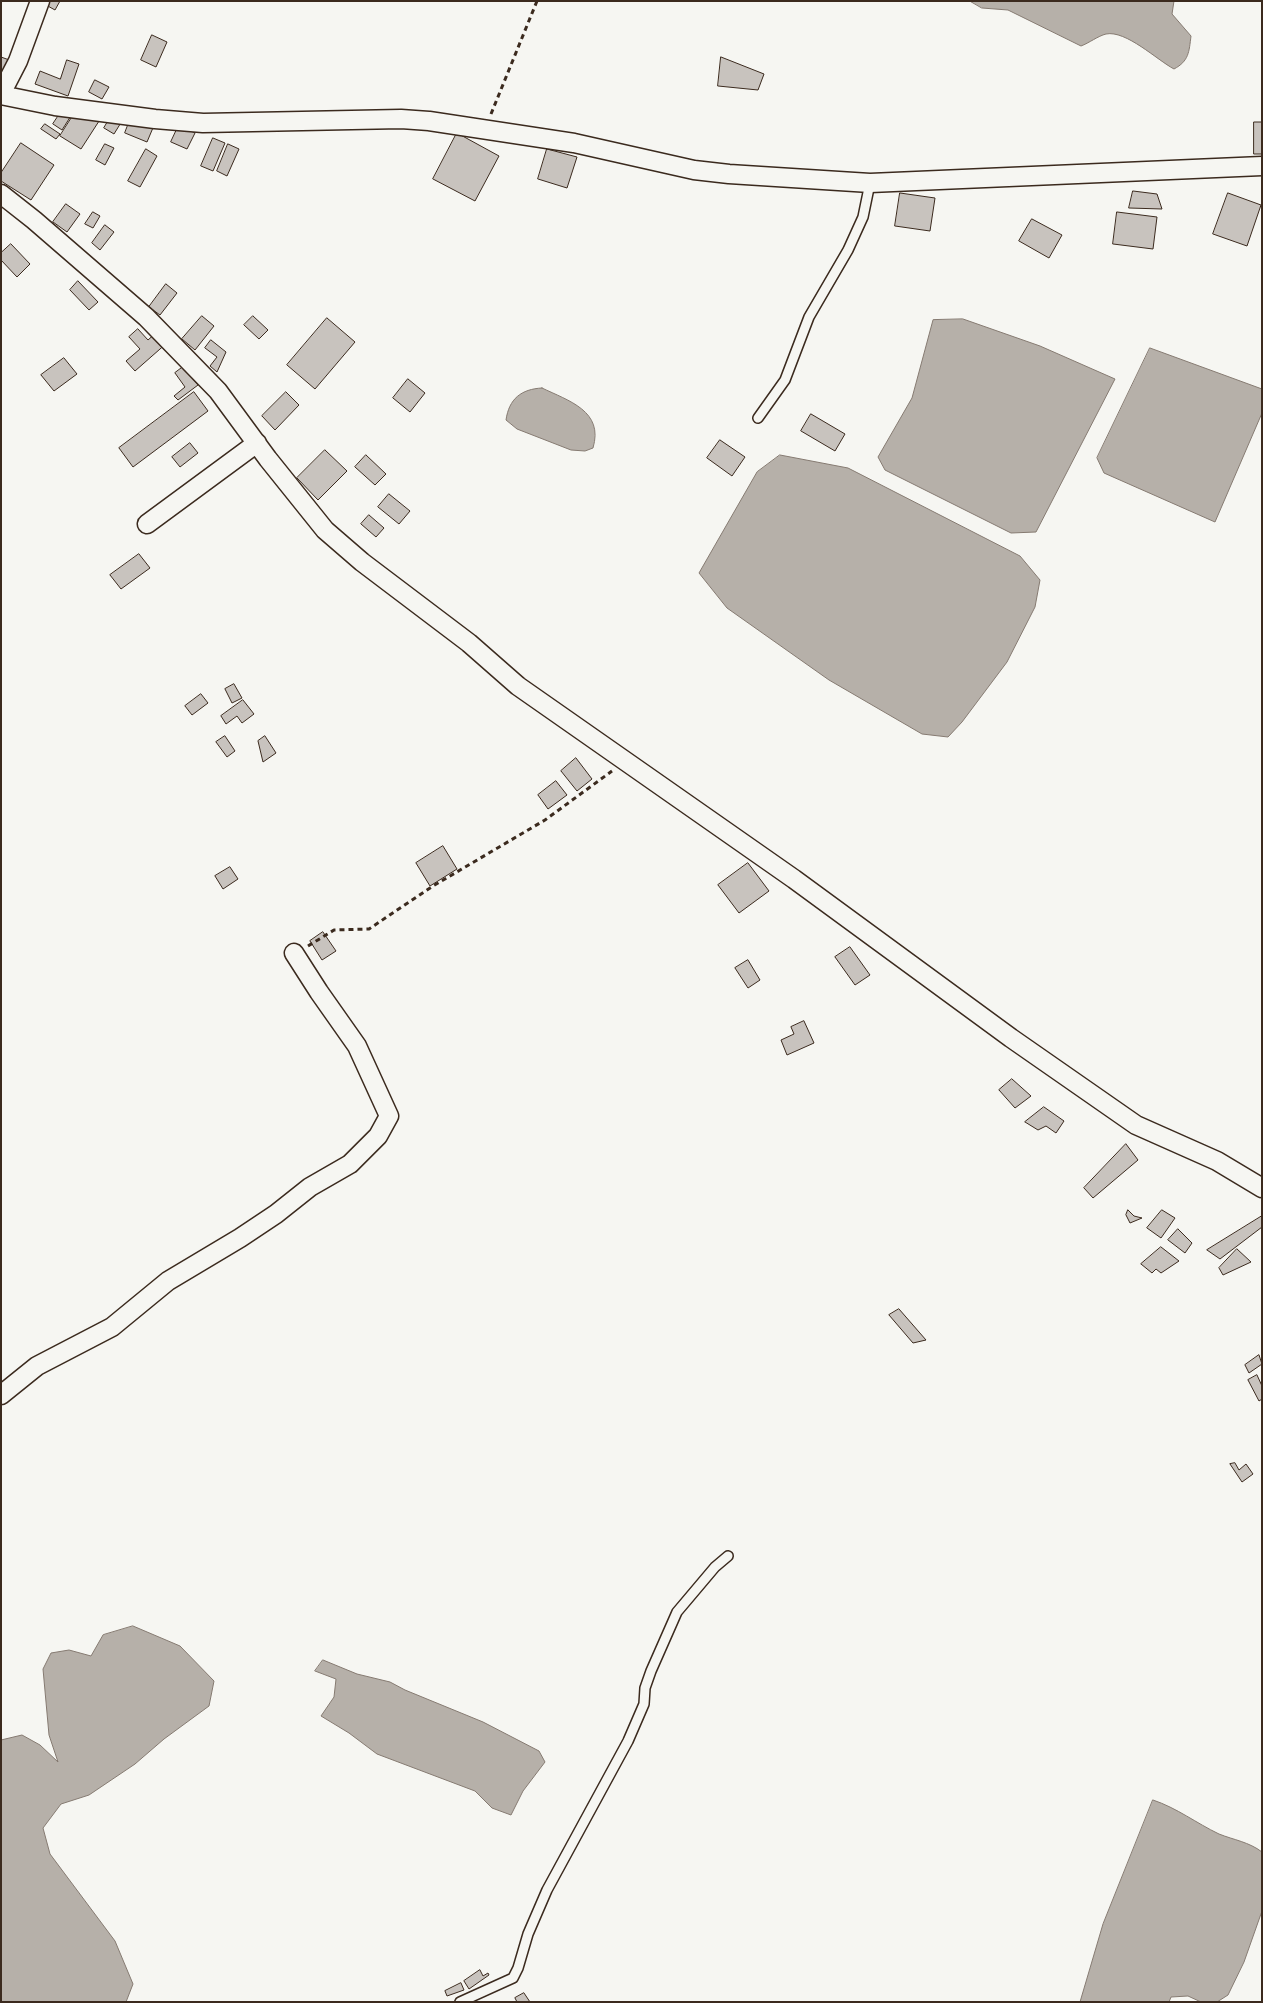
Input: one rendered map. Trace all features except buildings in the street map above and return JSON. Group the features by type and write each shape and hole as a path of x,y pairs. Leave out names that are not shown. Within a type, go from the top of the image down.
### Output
{"street":[{"path":"40,1 18,61 1,94 55,106 203,124 401,118 574,143 694,170 870,183 1262,166"},
{"path":"1,194 34,220 146,317 218,391 325,530 362,562 469,643 518,686 794,878 1011,1038 1136,1125 1217,1162 1262,1188"},
{"path":"147,524 257,444"},
{"path":"1,1395 36,1366 112,1327 168,1282 276,1214 310,1187 350,1164 378,1136 388,1116 377,1087 357,1046 294,953"}],"lane":[{"path":"758,418 786,380 809,316 848,250 863,217 870,183"},
{"path":"460,2002 513,1978 518,1968 528,1934 547,1890 628,1741 644,1704 645,1688 651,1671 678,1612 715,1567 728,1556"}],"path":[{"path":"485,130 537,1"},
{"path":"294,953 334,930 369,929 433,886 545,820 609,775 622,759"}],"shaded area":[{"path":"970,1 1174,1 1172,14 1191,36 1189,51 1183,63 1174,69 1132,41 1114,34 1100,36 1081,46 1008,10 982,8"},
{"path":"963,319 1040,346 1115,379 1036,532 1011,533 885,470 878,457 912,398 933,320"},
{"path":"1150,348 1262,389 1262,413 1215,522 1104,473 1097,458"},
{"path":"542,388 573,403 589,416 595,435 593,448 585,451 571,450 517,429 506,420 510,406 517,396 528,390"},
{"path":"780,455 848,468 1020,556 1040,580 1035,607 1007,662 962,722 948,737 922,734 829,680 727,608 699,573 757,472"},
{"path":"133,1626 180,1646 214,1681 209,1706 164,1739 135,1764 89,1795 61,1804 43,1828 50,1854 115,1941 133,1984 126,2002 1,2002 1,1740 22,1735 40,1745 58,1762 49,1735 43,1669 51,1653 69,1650 91,1656 103,1635"},
{"path":"323,1660 357,1674 390,1682 483,1722 539,1751 545,1762 523,1791 511,1815 492,1808 475,1791 377,1754 349,1733 321,1716 334,1697 336,1679 315,1671"},
{"path":"1153,1800 1170,1807 1219,1834 1247,1843 1262,1852 1262,1911 1244,1962 1228,1995 1217,2002 1201,2002 1188,1996 1171,1997 1169,2002 1080,2002 1103,1924"}]}
